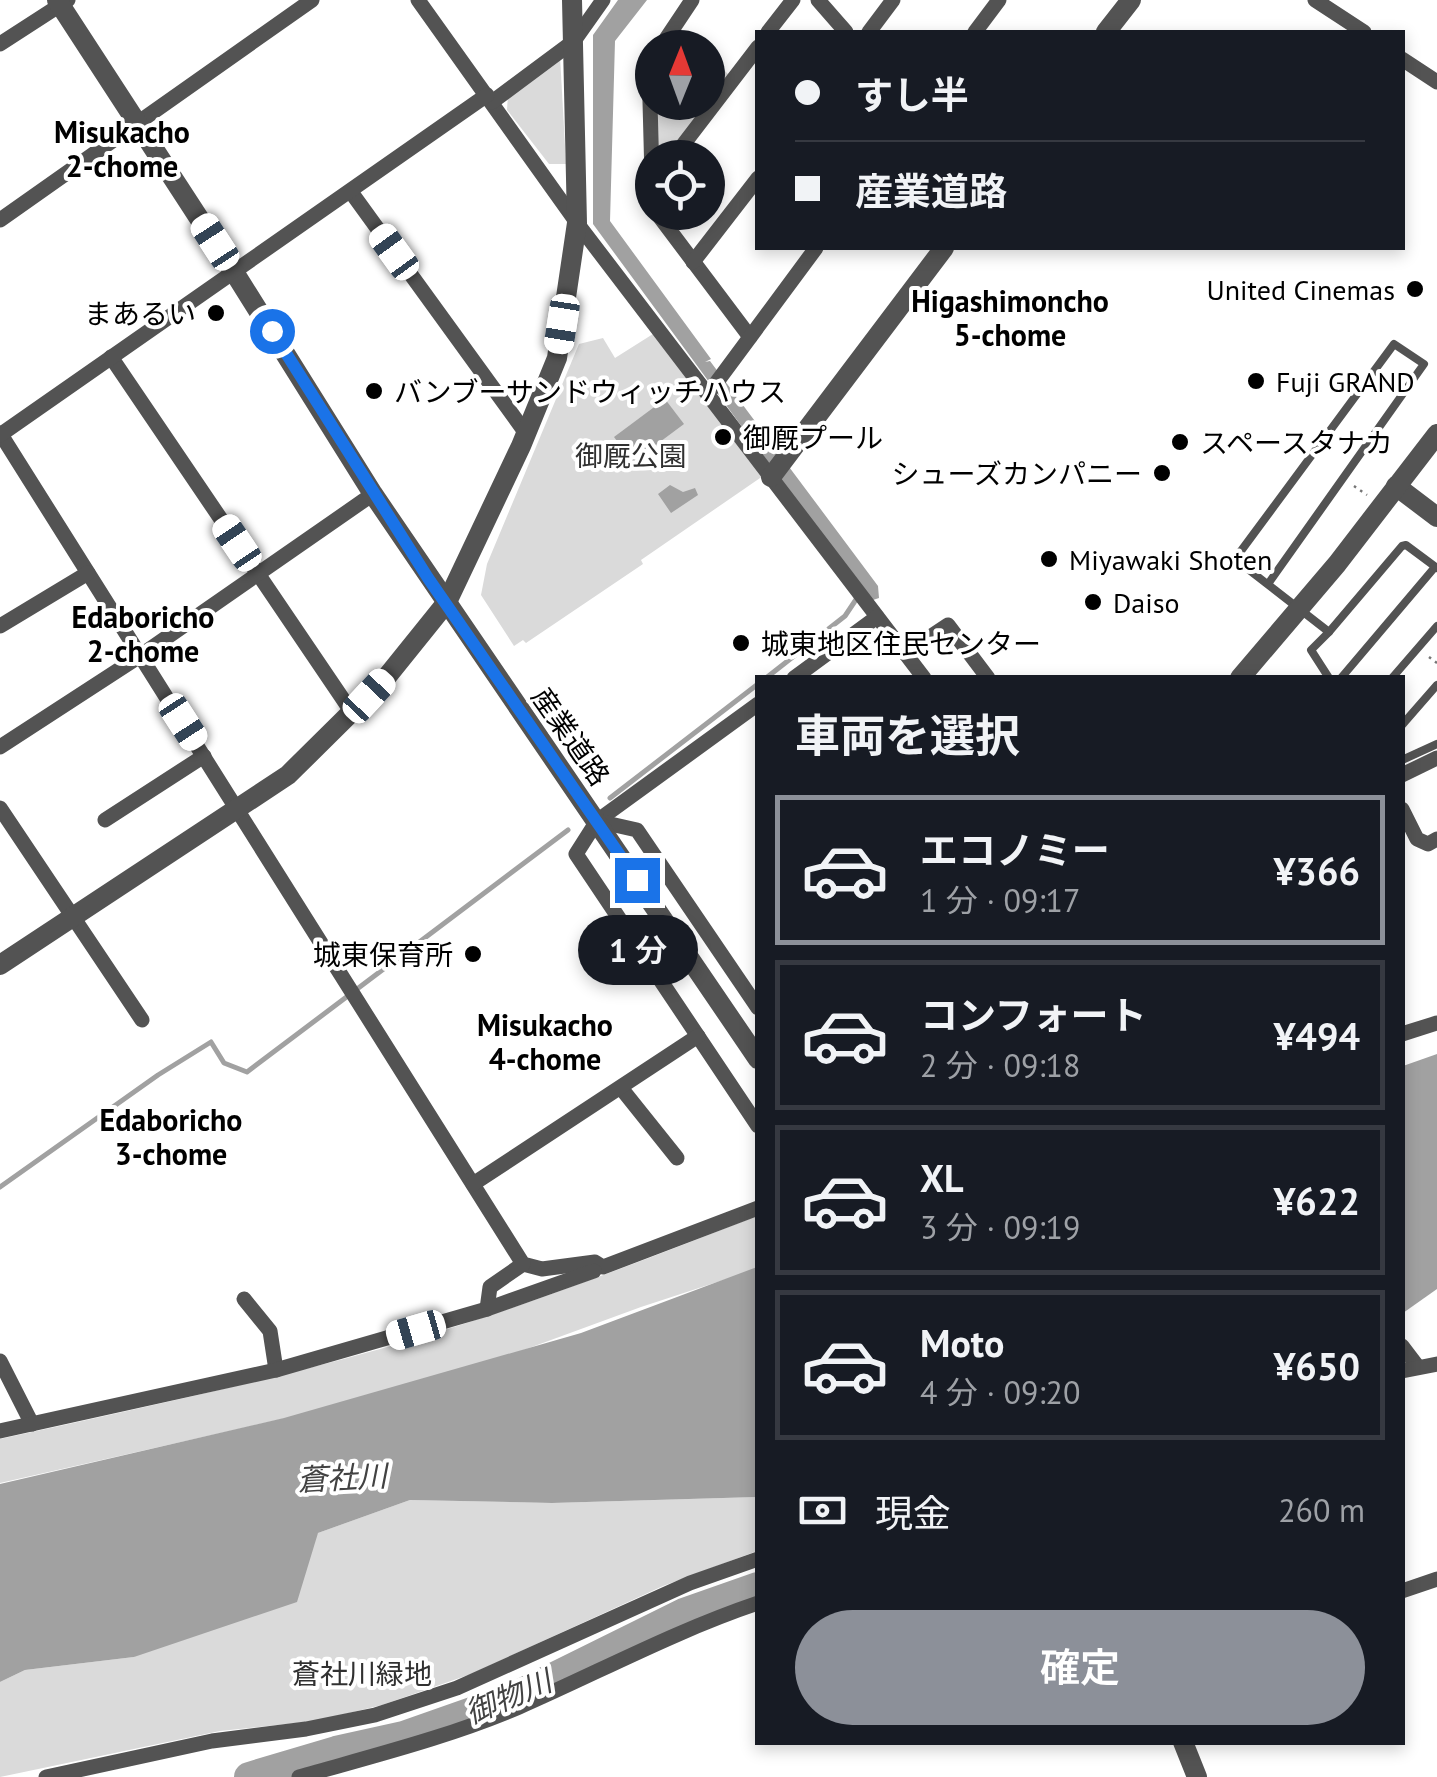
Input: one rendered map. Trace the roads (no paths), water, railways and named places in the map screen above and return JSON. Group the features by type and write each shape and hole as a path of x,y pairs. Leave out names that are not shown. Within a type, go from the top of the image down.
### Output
{"street":[{"path":"0,220 312,0"},
{"path":"418,0 577,222 922,675"},
{"path":"0,965 288,775 353,714 447,602 470,560 556,358 577,222 572,0"},
{"path":"603,0 574,41 0,434 523,1264 542,1269 595,1262 604,1267"},
{"path":"672,30 692,0"},
{"path":"770,30 793,0"},
{"path":"818,0 844,30"},
{"path":"870,30 893,0"},
{"path":"976,30 999,0"},
{"path":"1108,30 1131,0"},
{"path":"1315,0 1361,30"},
{"path":"0,44 62,2"},
{"name":"産業道路","path":"62,2 373,494 755,1055"},
{"path":"687,140 755,51"},
{"path":"1405,61 1437,82"},
{"path":"693,262 755,182"},
{"path":"351,192 525,432"},
{"path":"669,230 750,337"},
{"path":"708,394 815,250"},
{"path":"771,477 942,250"},
{"path":"111,356 353,714"},
{"path":"1243,675 1300,609 1437,434"},
{"path":"1396,486 1437,518"},
{"path":"0,747 140,656 373,494"},
{"path":"0,626 88,573"},
{"path":"798,675 876,618"},
{"path":"906,653 948,625 986,675"},
{"path":"755,706 598,821 576,854 755,1122"},
{"path":"105,820 204,756"},
{"path":"1405,774 1437,758"},
{"path":"0,808 142,1020"},
{"path":"1405,814 1417,839 1428,844 1437,839"},
{"path":"598,821 636,830 755,1004"},
{"path":"1405,1033 1437,1023"},
{"path":"474,1184 698,1036"},
{"path":"621,1088 678,1158"},
{"path":"0,1430 276,1370 487,1309 755,1209"},
{"path":"487,1309 490,1287 523,1264"},
{"path":"244,1299 270,1332 276,1370"},
{"path":"0,1361 11,1376 32,1424"},
{"path":"1410,1369 1437,1364"},
{"path":"46,1777 212,1741 306,1730 374,1715 457,1688 690,1583 755,1559"},
{"path":"1405,1590 1437,1578"},
{"path":"300,1777 516,1708 700,1622 755,1604"},
{"path":"1184,1745 1197,1777"},
{"path":"356,1761 364,1777"}],"lane":[{"path":"1268,584 1424,364 1394,344 1236,559 1329,632"},
{"path":"1327,675 1311,650 1402,546 1436,568 1344,675"},
{"path":"1395,675 1437,626"},
{"path":"1405,722 1437,685"},
{"path":"1405,759 1437,744"}],"water":[{"path":"618,0 647,0 615,41 610,221 711,359 705,362 710,361 878,586 879,598 870,601 593,224 593,35"},
{"path":"665,399 684,424 633,462 614,437"},
{"path":"670,485 683,492 695,488 698,495 671,513 658,494"},
{"path":"1437,1054 1437,1289 1405,1312 1405,1065"},
{"name":"蒼社川","path":"755,1268 755,1497 552,1503 410,1500 318,1533 297,1602 134,1657 25,1670 0,1682 0,1484 284,1418 581,1333"}],"waterway":[{"path":"770,675 845,616 857,598"},
{"path":"610,798 755,686"},
{"path":"0,1187 211,1042 224,1063 247,1072 568,830"},
{"name":"御物川","path":"249,1777 404,1736 512,1698 684,1613 755,1588"}],"place":[{"name":"United Cinemas","path":"1415,289"},
{"name":"まあるい","path":"216,313"},
{"name":"Fuji GRAND","path":"1256,381"},
{"name":"バンブーサンドウィッチハウス","path":"374,391"},
{"name":"御厩プール","path":"723,437"},
{"name":"スペースタナカ","path":"1180,442"},
{"name":"シューズカンパニー","path":"1162,473"},
{"name":"Miyawaki Shoten","path":"1049,559"},
{"name":"Daiso","path":"1093,602"},
{"name":"城東地区住民センター","path":"741,643"},
{"name":"城東保育所","path":"473,954"}],"district":[{"name":"Misukacho 2-chome","path":"122,148"},
{"name":"Higashimoncho 5-chome","path":"1010,317"},
{"name":"Edaboricho 2-chome","path":"143,633"},
{"name":"Misukacho 4-chome","path":"545,1041"},
{"name":"Edaboricho 3-chome","path":"171,1136"}],"park label":[{"name":"御厩公園","path":"631,455"},
{"name":"蒼社川緑地","path":"362,1673"}]}
